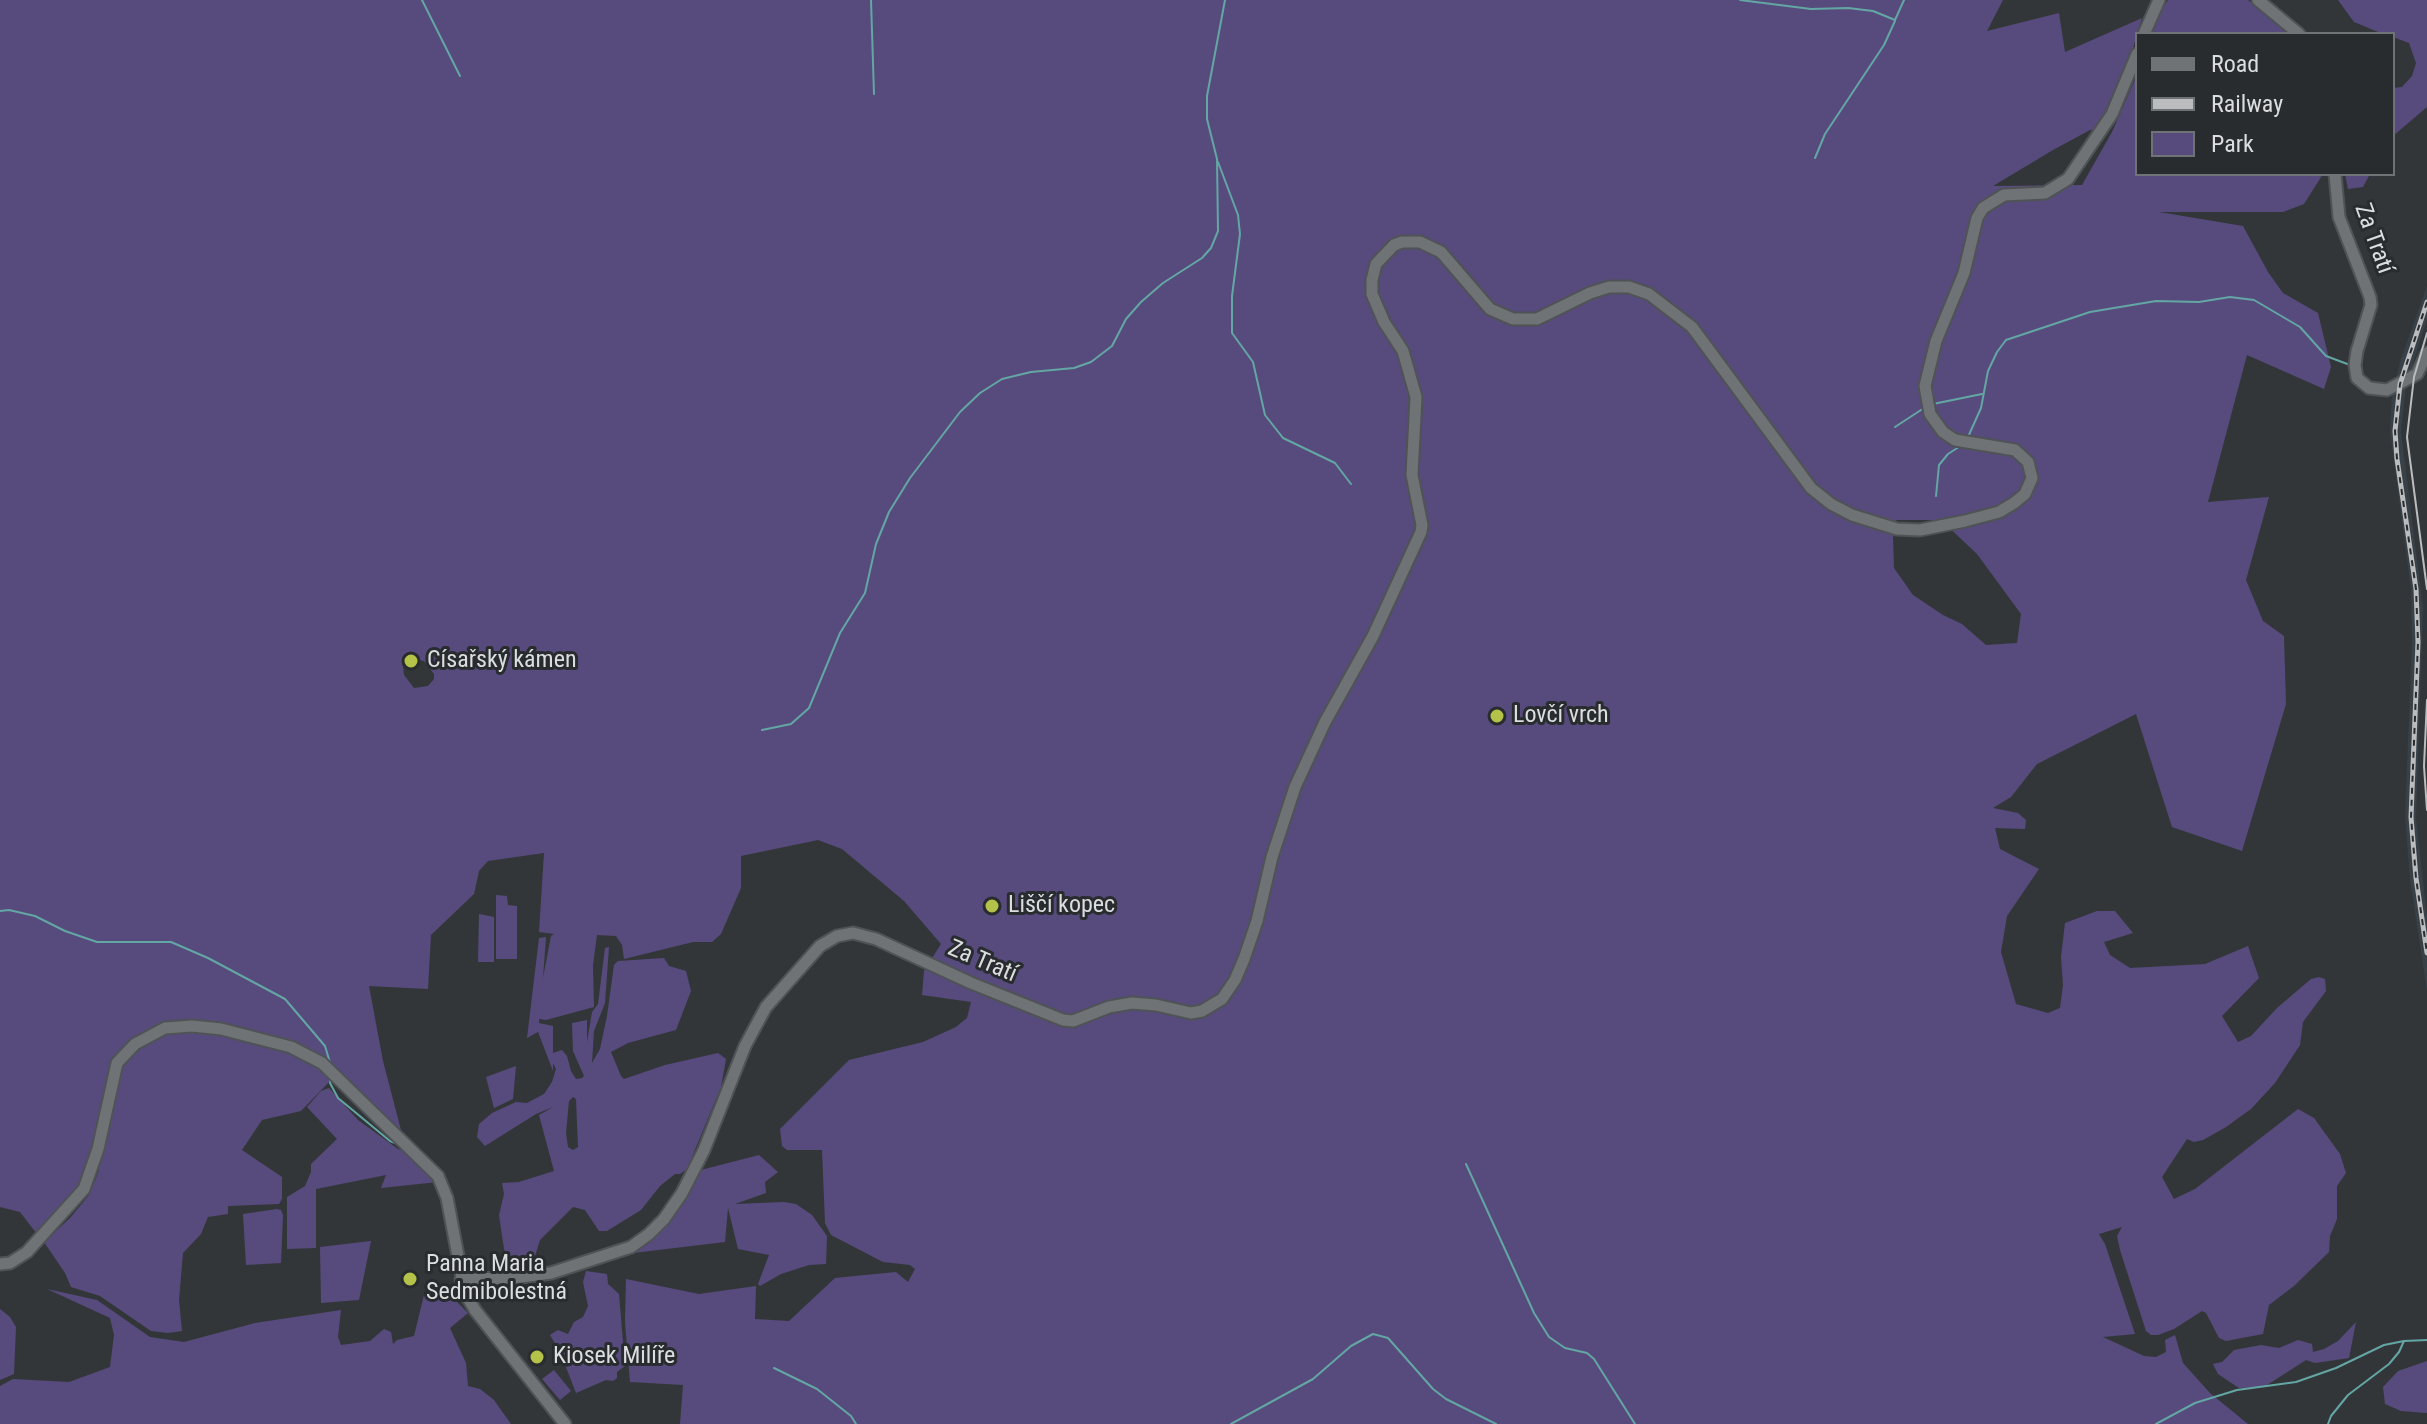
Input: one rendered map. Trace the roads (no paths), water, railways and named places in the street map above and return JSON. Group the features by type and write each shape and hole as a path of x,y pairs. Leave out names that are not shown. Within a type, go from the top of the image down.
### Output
{"street":[{"path":"2145,32 2159,0"},
{"path":"2258,0 2297,32"},
{"name":"Za Tratí","path":"461,1279 551,1273 642,1241 664,1219 692,1174 757,1022 797,970 830,939 853,933 876,939 971,983 1052,1016 1073,1021 1109,1007 1132,1003 1191,1013 1202,1011 1222,999 1232,985 1254,930 1272,857 1295,787 1325,722 1373,636 1422,525 1412,475 1416,397 1403,351 1384,322 1372,294 1376,264 1386,251 1402,242 1430,245 1441,252 1490,309 1513,319 1537,319 1609,287 1641,290 1692,327 1821,497 1852,515 1897,529 1936,528 1999,512 2014,503 2025,494 2032,478 2028,462 2015,450 1955,440 1943,432 1930,414 1925,386 1936,341 1964,273 1977,218 1985,205 2000,196 2045,193 2068,179 2112,114 2135,59"},
{"name":"Za Tratí","path":"2335,176 2339,217 2371,305 2357,351 2356,373 2360,381 2369,388 2387,390 2417,374 2427,353"},
{"path":"1,1264 10,1263 27,1252 84,1189 98,1149 117,1063 135,1044 157,1031 192,1026 221,1029 291,1047 322,1063 438,1176 447,1198 461,1279 475,1310 565,1424"}],"waterway":[{"path":"422,0 460,76"},
{"path":"871,0 874,94"},
{"path":"762,730 791,724 809,708 840,633 865,593 876,544 889,512 910,478 960,412 980,393 1002,379 1031,372 1074,368 1091,362 1112,346 1126,319 1141,302 1163,283 1202,258 1211,248 1218,231 1217,159 1207,119 1207,96 1225,0"},
{"path":"1740,0 1811,9 1873,11 1895,20 1904,0"},
{"path":"1815,158 1825,134 1884,45 1895,21"},
{"path":"1218,162 1238,215 1240,234 1232,296 1232,333 1253,362 1265,415 1283,438 1335,463 1351,484"},
{"path":"1968,437 1981,408 1988,371 2006,340 2090,312 2156,301 2199,302 2230,297 2254,300 2300,327 2326,356 2350,365"},
{"path":"1933,404 1982,394"},
{"path":"1895,427 1924,408"},
{"path":"1936,496 1939,465 1962,445"},
{"path":"0,911 35,916 97,942 171,942 208,958 285,999 325,1046 331,1066"},
{"path":"331,1076 330,1083 338,1098 390,1141 400,1145"},
{"path":"1466,1164 1534,1313 1549,1337 1565,1348 1587,1353 1594,1359 1635,1424"},
{"path":"1231,1424 1313,1379 1351,1346 1373,1334 1388,1338 1433,1389 1446,1399 1496,1424"},
{"path":"2328,1424 2348,1395 2389,1364 2404,1341 2427,1340"},
{"path":"2156,1424 2195,1403 2237,1390 2296,1382 2336,1368 2384,1345 2404,1341"},
{"path":"774,1368 817,1389 851,1416 856,1424"}],"tram line":[{"path":"2427,333 2414,377 2407,437 2427,589"},
{"path":"2427,700 2424,766 2427,810"}],"railway":[{"path":"2427,302 2400,384 2395,431 2416,589 2418,642 2411,817 2427,953"}],"place":[{"name":"Císařský kámen","path":"411,661"},
{"name":"Lovčí vrch","path":"1497,716"},
{"name":"Liščí kopec","path":"992,906"},
{"name":"Panna Maria Sedmibolestná","path":"410,1279"},
{"name":"Kiosek Milíře","path":"537,1357"}]}
